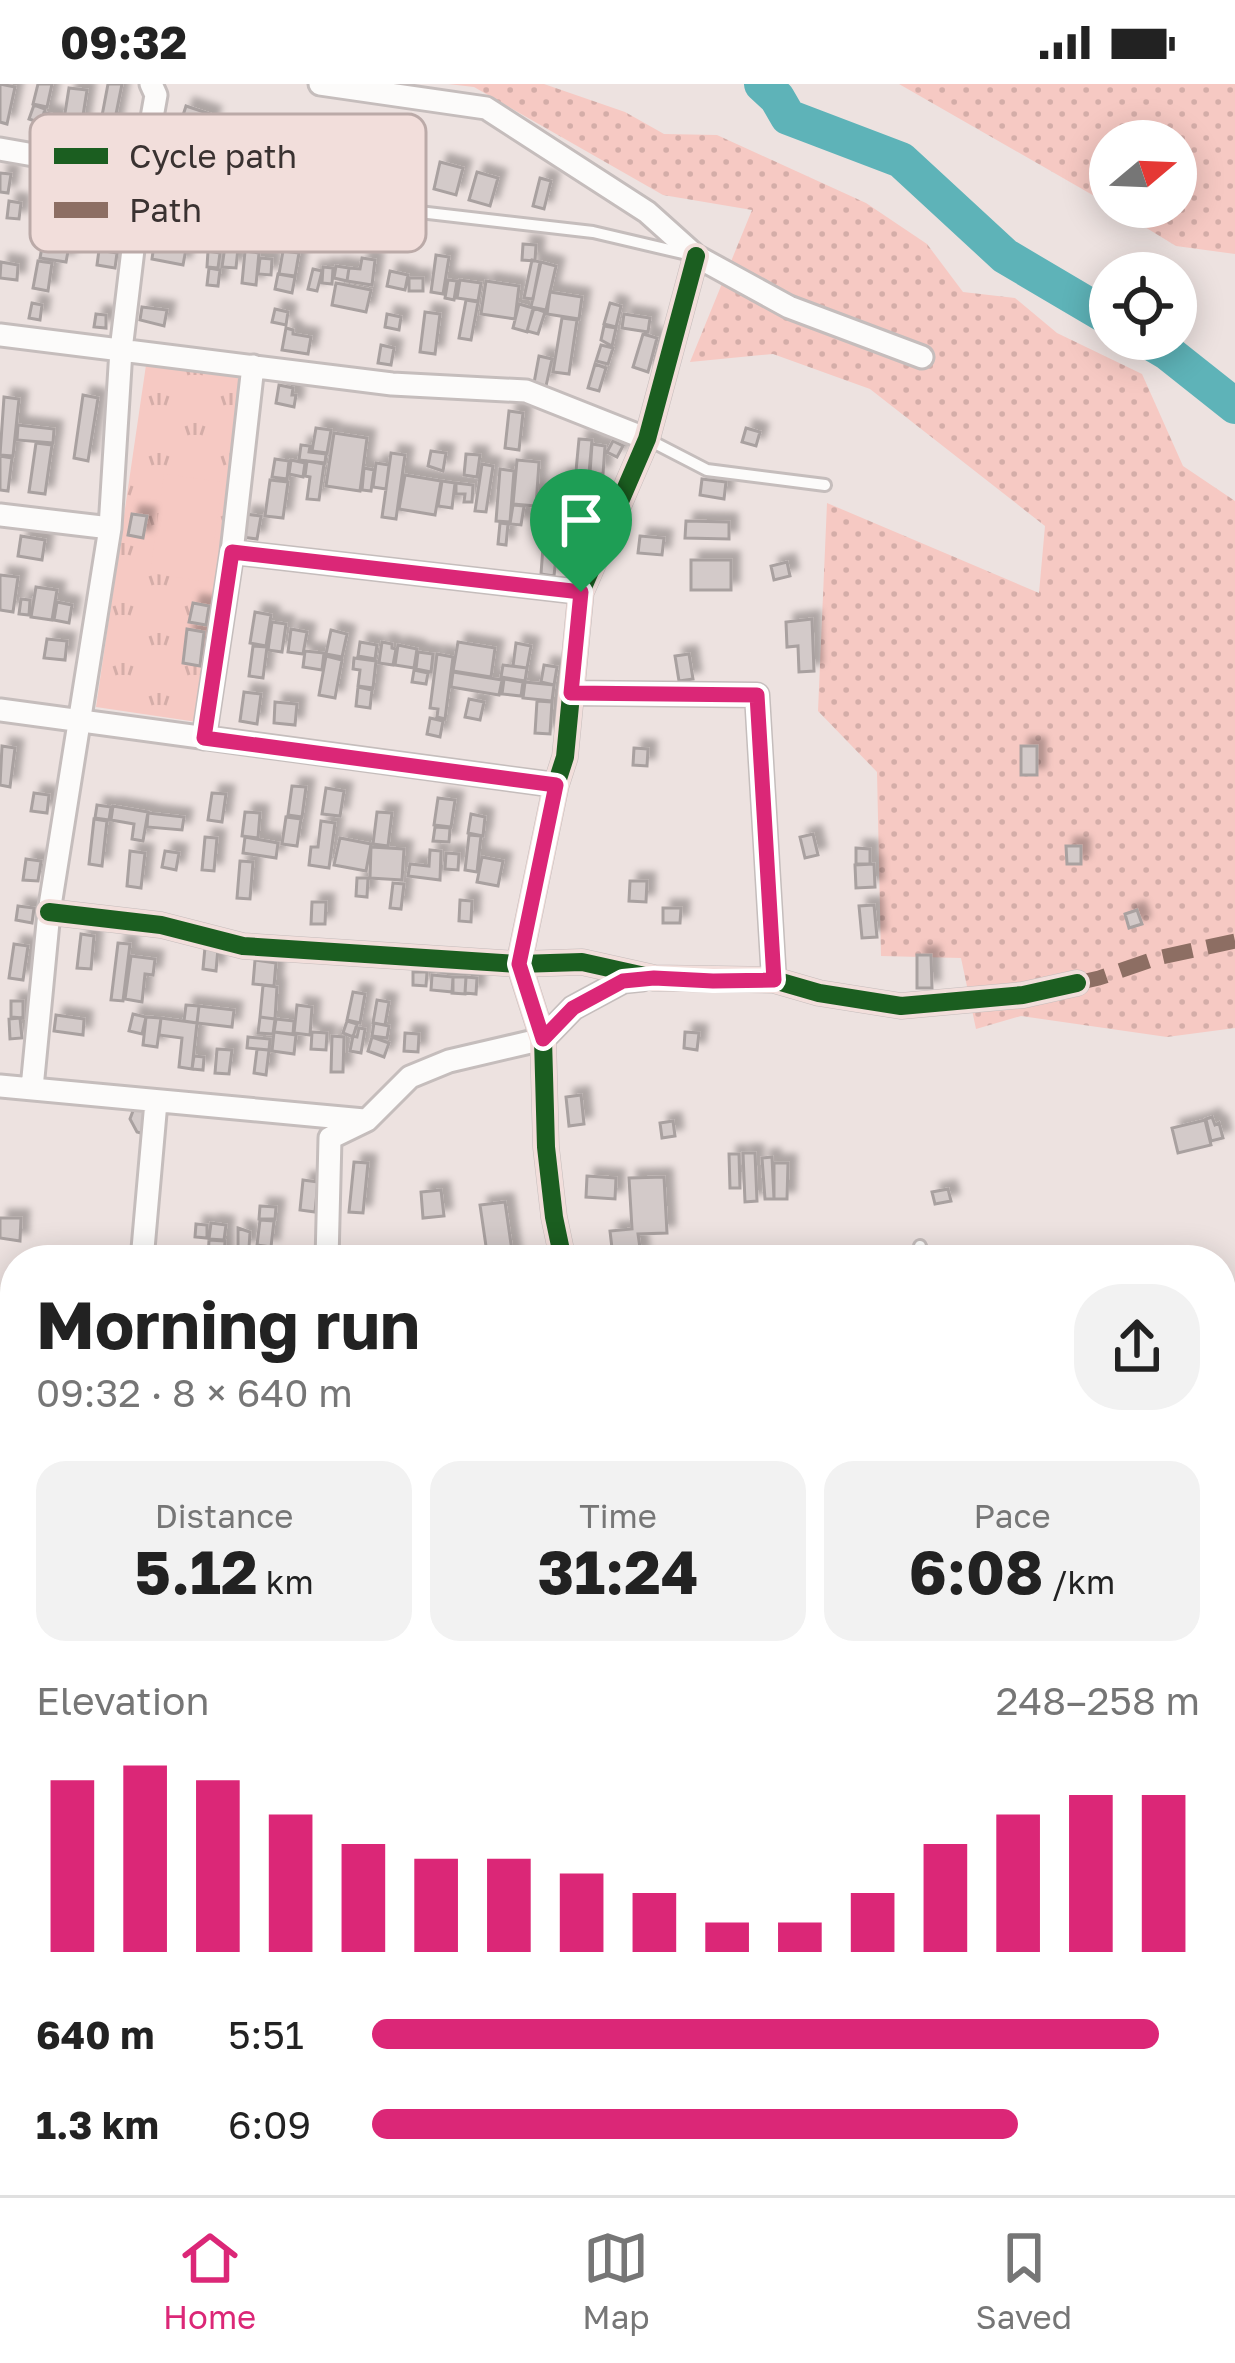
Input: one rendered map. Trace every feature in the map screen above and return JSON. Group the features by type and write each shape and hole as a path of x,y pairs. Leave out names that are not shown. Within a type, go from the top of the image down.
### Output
{"street":[{"path":"151,84 156,95 153,114"},
{"path":"320,84 486,108 646,212 697,256 789,307 922,356"},
{"path":"0,149 30,154"},
{"path":"32,1088 50,912 110,527 133,252"},
{"path":"560,1245 546,1147 543,1039 519,964 565,757 581,592 647,440 697,256"},
{"path":"0,335 392,384 526,391 647,440"},
{"path":"204,738 254,366"},
{"path":"0,515 110,527"},
{"path":"232,552 581,592"},
{"path":"571,693 757,695 774,980"},
{"path":"0,710 556,785"},
{"path":"50,912 161,925 243,946 519,964 582,962 654,978"},
{"path":"328,1245 330,1138 367,1120 410,1077 449,1061 543,1039 573,1008 623,981 774,980 819,993 902,1006 1023,995 1077,983"},
{"path":"0,1086 367,1120"},
{"path":"143,1245 156,1102"}],"lane":[{"path":"426,213 593,232 697,256"},
{"path":"647,440 707,470 825,485"}],"green space":[{"path":"448,84 544,84 625,112 664,134 717,135 866,203 927,244 963,292 1015,298 1057,333 1089,348 1089,360 1113,360 1142,374 1183,466 1235,501 1235,1028 1167,1037 1021,1016 976,1029 961,958 881,956 877,772 818,711 827,503 1039,593 1045,526 870,389 773,354 690,362 752,210 663,195 474,87"},
{"path":"899,84 1235,84 1235,254 1176,246 1146,228 1197,228 1197,120 1089,120 1089,193"},
{"path":"146,365 243,378 197,722 96,707"},
{"path":"164,474 223,482 208,582 150,573"}],"building":[{"path":"0,84 15,87 7,124 0,122"},
{"path":"38,84 52,84 47,107 33,104"},
{"path":"108,84 122,84 116,114 102,114"},
{"path":"69,88 87,90 83,114 65,114"},
{"path":"186,106 210,114 183,114"},
{"path":"440,162 463,168 456,195 434,189"},
{"path":"477,172 498,178 490,206 469,200"},
{"path":"0,173 11,174 8,193 0,192"},
{"path":"540,178 551,181 544,209 533,206"},
{"path":"9,201 21,203 19,219 7,218"},
{"path":"523,244 536,245 535,261 522,260"},
{"path":"41,252 68,252 66,262 40,258"},
{"path":"99,252 117,253 115,268 97,265"},
{"path":"153,252 185,252 183,265 152,259"},
{"path":"208,252 220,253 218,268 207,267"},
{"path":"224,252 238,252 236,268 222,267"},
{"path":"245,252 259,253 256,285 242,283"},
{"path":"283,252 299,253 295,276 279,274"},
{"path":"436,255 449,257 443,294 431,292"},
{"path":"260,258 272,259 271,275 258,274"},
{"path":"362,258 375,260 372,285 347,281 349,268 360,269"},
{"path":"532,260 540,262 533,299 524,298"},
{"path":"38,261 52,263 48,291 33,288"},
{"path":"1,262 18,265 17,280 0,278"},
{"path":"541,262 556,266 546,310 531,307"},
{"path":"336,266 349,268 347,281 334,278"},
{"path":"323,267 333,268 332,284 322,283"},
{"path":"209,268 220,270 218,286 207,285"},
{"path":"313,269 322,271 317,291 308,289"},
{"path":"390,271 408,275 405,290 387,286"},
{"path":"278,274 295,277 292,293 275,289"},
{"path":"409,278 423,278 423,291 409,291"},
{"path":"448,280 457,281 454,300 445,298"},
{"path":"460,280 481,283 478,301 457,298"},
{"path":"486,281 519,286 515,319 481,314"},
{"path":"336,283 371,290 366,312 332,305"},
{"path":"550,292 582,297 579,319 547,314"},
{"path":"466,300 478,302 471,340 459,338"},
{"path":"32,303 42,305 40,320 29,318"},
{"path":"610,303 621,306 616,327 604,324"},
{"path":"519,304 533,308 527,332 513,328"},
{"path":"142,307 167,310 164,326 140,320"},
{"path":"534,308 545,312 538,334 527,331"},
{"path":"275,309 288,312 286,325 272,322"},
{"path":"425,312 440,314 435,354 420,352"},
{"path":"96,314 106,315 106,328 94,327"},
{"path":"387,314 401,317 399,330 385,327"},
{"path":"624,314 650,318 648,332 622,328"},
{"path":"562,318 577,320 569,374 553,372"},
{"path":"604,326 616,328 612,346 601,340"},
{"path":"286,328 311,337 308,354 282,350"},
{"path":"643,334 657,338 648,372 633,367"},
{"path":"381,345 394,348 391,365 378,363"},
{"path":"601,345 613,348 608,364 596,361"},
{"path":"539,356 552,359 546,386 534,383"},
{"path":"595,364 606,368 599,391 588,388"},
{"path":"279,385 293,388 294,407 276,403"},
{"path":"83,395 98,398 88,461 74,458"},
{"path":"4,397 19,399 13,456 0,455"},
{"path":"509,411 523,413 519,450 505,448"},
{"path":"18,425 54,429 53,443 17,440"},
{"path":"316,428 331,430 327,453 312,451"},
{"path":"746,428 760,432 756,446 742,442"},
{"path":"334,433 367,438 360,491 326,486"},
{"path":"579,439 592,440 589,473 576,471"},
{"path":"613,441 623,446 617,457 607,452"},
{"path":"36,443 52,445 45,494 29,492"},
{"path":"592,444 605,446 603,474 590,473"},
{"path":"301,445 310,446 309,452 326,454 325,463 299,460"},
{"path":"431,451 446,453 443,471 428,466"},
{"path":"391,453 405,455 396,519 382,517"},
{"path":"466,454 480,455 477,477 464,475"},
{"path":"0,456 12,458 8,491 0,490"},
{"path":"275,459 289,461 287,479 272,477"},
{"path":"291,460 305,463 303,477 289,474"},
{"path":"517,460 539,462 536,506 513,504"},
{"path":"307,461 324,464 319,500 307,499"},
{"path":"376,463 389,465 386,489 373,487"},
{"path":"482,464 493,466 486,512 475,511"},
{"path":"364,468 374,470 371,491 362,490"},
{"path":"500,469 514,471 510,522 496,521"},
{"path":"573,472 590,474 586,498 560,494 562,478 572,480"},
{"path":"405,475 441,481 435,515 399,509"},
{"path":"702,479 726,482 724,499 700,495"},
{"path":"270,480 288,482 283,518 265,516"},
{"path":"442,481 455,483 452,508 438,506"},
{"path":"456,483 473,485 472,502 464,502 465,494 456,494"},
{"path":"588,492 601,494 599,507 586,505"},
{"path":"552,495 572,497 571,511 551,509"},
{"path":"572,497 585,498 583,526 570,525"},
{"path":"513,505 524,506 521,525 510,524"},
{"path":"132,514 147,516 143,538 128,535"},
{"path":"245,514 261,516 257,539 242,537"},
{"path":"686,521 729,522 729,539 685,538"},
{"path":"500,523 508,524 506,545 498,544"},
{"path":"21,536 45,540 42,560 18,556"},
{"path":"640,536 664,538 662,555 638,553"},
{"path":"543,547 557,548 554,576 541,574"},
{"path":"691,560 731,560 731,590 691,590"},
{"path":"787,562 790,576 774,580 771,566"},
{"path":"0,575 18,577 13,612 0,610"},
{"path":"36,587 57,590 52,620 31,617"},
{"path":"21,599 30,600 29,615 19,614"},
{"path":"57,602 72,605 69,623 54,620"},
{"path":"193,603 209,606 206,625 189,622"},
{"path":"255,612 271,615 266,646 250,643"},
{"path":"812,619 814,671 799,672 798,646 787,647 786,622"},
{"path":"272,622 286,624 282,652 268,650"},
{"path":"187,629 204,632 200,666 183,663"},
{"path":"291,629 307,632 303,654 288,652"},
{"path":"331,630 347,634 342,657 326,654"},
{"path":"47,639 67,641 65,660 44,658"},
{"path":"360,642 377,645 375,659 358,656"},
{"path":"382,642 396,649 393,665 379,663"},
{"path":"458,642 495,648 491,677 453,671"},
{"path":"516,643 531,646 527,668 513,666"},
{"path":"398,645 417,649 414,668 395,665"},
{"path":"253,646 267,647 263,678 249,676"},
{"path":"305,651 324,653 322,670 303,667"},
{"path":"418,652 433,654 431,672 416,669"},
{"path":"437,654 453,657 445,719 437,717 438,709 430,708"},
{"path":"689,654 693,679 679,681 675,656"},
{"path":"326,656 342,660 335,698 319,695"},
{"path":"354,658 376,661 373,688 358,686 360,670 353,669"},
{"path":"503,665 527,668 525,681 501,677"},
{"path":"544,665 557,667 554,685 541,682"},
{"path":"414,670 428,673 426,684 412,682"},
{"path":"453,672 502,680 499,695 451,687"},
{"path":"504,679 523,682 521,696 502,694"},
{"path":"525,682 554,685 552,701 523,698"},
{"path":"358,687 372,690 370,708 356,706"},
{"path":"244,692 261,694 257,724 240,721"},
{"path":"469,699 484,702 480,720 465,717"},
{"path":"537,701 552,702 550,734 535,733"},
{"path":"275,702 297,704 295,725 274,723"},
{"path":"430,718 443,721 440,737 427,734"},
{"path":"2,746 15,748 10,787 0,785"},
{"path":"1021,746 1037,746 1037,775 1021,775"},
{"path":"634,748 648,749 647,766 633,765"},
{"path":"292,786 306,787 302,817 288,815"},
{"path":"326,788 344,791 340,816 322,814"},
{"path":"34,793 49,795 47,813 31,811"},
{"path":"212,793 226,794 222,822 208,820"},
{"path":"438,798 455,800 451,827 434,825"},
{"path":"97,805 111,807 109,820 95,818"},
{"path":"113,806 148,812 143,841 132,839 134,824 111,820"},
{"path":"245,812 260,813 258,838 242,836"},
{"path":"377,812 392,813 388,846 373,844"},
{"path":"148,813 184,817 182,830 147,827"},
{"path":"471,814 485,817 483,836 468,833"},
{"path":"286,817 301,819 297,846 282,844"},
{"path":"94,819 107,821 102,866 89,864"},
{"path":"321,821 335,823 329,868 309,865 311,847 318,847"},
{"path":"435,827 450,828 449,842 433,841"},
{"path":"813,834 818,855 805,858 800,837"},
{"path":"469,835 481,836 477,872 465,870"},
{"path":"205,837 217,838 214,871 202,870"},
{"path":"245,837 278,843 276,858 243,853"},
{"path":"340,838 371,844 366,871 334,865"},
{"path":"1066,846 1081,846 1081,864 1067,864"},
{"path":"371,847 404,849 402,880 370,878"},
{"path":"856,848 870,849 870,864 856,864"},
{"path":"430,850 441,851 440,880 408,876 410,864 429,866"},
{"path":"130,851 145,853 141,888 127,886"},
{"path":"165,851 179,853 176,870 162,867"},
{"path":"446,853 459,854 458,870 445,869"},
{"path":"482,857 503,861 498,886 477,882"},
{"path":"26,859 41,861 38,881 23,880"},
{"path":"240,861 253,862 250,899 237,898"},
{"path":"874,864 875,887 856,888 855,865"},
{"path":"357,878 368,878 367,897 356,896"},
{"path":"630,881 647,881 646,902 629,901"},
{"path":"393,883 404,884 401,909 390,908"},
{"path":"460,900 472,901 471,922 459,921"},
{"path":"312,902 326,902 325,924 311,924"},
{"path":"874,905 877,937 862,938 859,906"},
{"path":"18,906 34,908 32,923 16,920"},
{"path":"663,908 681,908 680,923 663,923"},
{"path":"1137,910 1142,924 1129,928 1125,914"},
{"path":"81,934 94,936 91,969 77,968"},
{"path":"118,943 130,944 123,1001 111,1000"},
{"path":"14,944 28,946 23,980 9,978"},
{"path":"205,947 218,948 216,971 203,969"},
{"path":"917,955 931,955 932,988 917,988"},
{"path":"131,956 155,959 153,975 145,974 142,1002 125,999"},
{"path":"255,960 276,963 274,986 253,984"},
{"path":"413,972 427,972 426,986 413,985"},
{"path":"432,975 453,977 453,992 431,990"},
{"path":"453,977 466,977 465,994 452,993"},
{"path":"466,977 477,978 476,994 465,993"},
{"path":"263,985 277,987 275,1019 260,1017"},
{"path":"353,992 365,994 360,1023 347,1020"},
{"path":"377,1000 389,1002 385,1025 373,1023"},
{"path":"11,1001 23,1001 23,1018 11,1017"},
{"path":"186,1005 199,1006 197,1023 184,1021"},
{"path":"297,1005 312,1007 310,1035 294,1033"},
{"path":"199,1006 234,1010 232,1027 197,1023"},
{"path":"133,1014 146,1017 142,1034 129,1031"},
{"path":"56,1015 84,1019 83,1035 54,1031"},
{"path":"146,1017 161,1018 157,1047 143,1045"},
{"path":"260,1017 275,1019 273,1034 258,1033"},
{"path":"20,1018 22,1038 10,1039 9,1019"},
{"path":"161,1018 197,1023 192,1069 179,1067 182,1038 159,1035"},
{"path":"276,1019 294,1021 293,1034 274,1032"},
{"path":"347,1021 357,1024 353,1037 343,1033"},
{"path":"374,1023 389,1026 387,1038 372,1036"},
{"path":"359,1028 365,1029 361,1053 350,1051"},
{"path":"274,1032 296,1035 294,1054 272,1051"},
{"path":"312,1032 327,1033 326,1050 311,1049"},
{"path":"685,1032 699,1033 697,1050 684,1048"},
{"path":"405,1033 419,1034 418,1052 404,1051"},
{"path":"332,1036 344,1037 343,1072 331,1072"},
{"path":"248,1037 270,1039 269,1050 247,1048"},
{"path":"372,1037 389,1043 384,1057 368,1051"},
{"path":"217,1049 232,1050 229,1074 215,1073"},
{"path":"257,1049 269,1050 266,1075 254,1073"},
{"path":"194,1056 204,1057 203,1070 192,1069"},
{"path":"581,1095 584,1124 569,1126 566,1097"},
{"path":"136,1103 151,1106 148,1135 137,1132 130,1119"},
{"path":"1212,1117 1223,1138 1211,1141 1206,1119"},
{"path":"1205,1120 1211,1145 1178,1153 1172,1128"},
{"path":"673,1121 675,1136 662,1138 660,1123"},
{"path":"743,1153 755,1153 757,1201 745,1202"},
{"path":"729,1154 739,1154 740,1188 730,1188"},
{"path":"772,1157 774,1199 765,1199 762,1158"},
{"path":"354,1162 368,1163 363,1213 349,1212"},
{"path":"774,1163 788,1163 787,1199 774,1199"},
{"path":"587,1176 616,1178 615,1199 586,1197"},
{"path":"664,1177 667,1233 638,1234 640,1245 612,1245 610,1231 632,1229 629,1178"},
{"path":"303,1180 318,1182 315,1212 300,1210"},
{"path":"948,1189 951,1201 935,1204 932,1192"},
{"path":"441,1190 444,1216 423,1218 421,1192"},
{"path":"505,1202 511,1245 486,1245 480,1205"},
{"path":"260,1206 276,1207 275,1219 259,1219"},
{"path":"0,1218 21,1218 20,1241 0,1238"},
{"path":"260,1220 274,1221 271,1245 257,1245"},
{"path":"211,1223 226,1225 224,1240 209,1239"},
{"path":"196,1224 207,1225 207,1238 195,1237"},
{"path":"238,1228 250,1232 249,1245 238,1245"}],"waterway":[{"path":"762,84 788,117 901,160 1005,256 1089,306"},
{"path":"1177,360 1235,406"}],"marked path":[{"path":"1077,983 1157,958 1235,941"}],"cycle path":[{"path":"560,1245 546,1147 543,1039 519,964 565,757 581,592 647,439 696,256"},
{"path":"49,912 161,925 243,946 519,964 582,962 654,978 774,980 819,993 901,1006 1023,995 1077,983"}],"route":[{"path":"232,552 581,592 571,693 757,695 774,980 623,981 573,1008 543,1039 519,964 556,785 204,738 232,552"}]}
